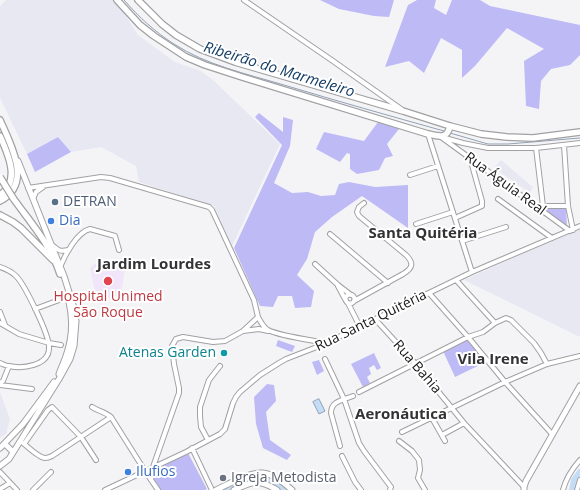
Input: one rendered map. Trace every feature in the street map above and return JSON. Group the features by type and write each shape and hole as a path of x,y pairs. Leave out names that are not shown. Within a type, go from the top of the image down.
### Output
{"highway":[{"path":"117,0 140,25 154,36 186,56 205,65 428,134 441,137 448,133 450,126"},
{"path":"138,0 162,24 176,35 200,49 235,62 481,134 533,138 580,132"},
{"path":"0,120 10,143 17,166 17,182 12,192 0,201"},
{"path":"0,136 12,169 12,175 8,187 0,195"},
{"path":"0,177 13,198 43,239 60,274"},
{"path":"0,215 21,228 55,262"}],"main road":[{"path":"10,143 52,244 64,279 71,312 70,336 66,356 57,377 23,424 2,446 10,448 14,452"},
{"path":"2,465 22,443 70,359 74,346 76,321 74,308 60,274"},
{"path":"524,488 552,434 580,386"},
{"path":"216,490 246,476 262,473 276,477 292,490"},
{"path":"234,490 252,482 267,484 277,490"}],"street":[{"path":"244,0 403,111"},
{"path":"428,134 472,272"},
{"path":"441,137 488,148 536,148 580,143"},
{"name":"Rua Águia Real","path":"441,137 571,231"},
{"path":"564,145 571,231"},
{"path":"536,148 543,206"},
{"path":"455,218 481,207 483,204 469,158"},
{"path":"410,175 438,166"},
{"path":"28,188 101,177 110,178 209,207 212,210 242,273 254,300 258,317 270,331"},
{"path":"33,199 36,192 45,186"},
{"path":"498,199 552,238"},
{"path":"338,285 346,301 352,300 388,283 409,270 411,266 409,258 402,251 358,216 357,212 359,207 364,203"},
{"path":"537,207 568,206"},
{"path":"416,224 453,212"},
{"name":"Rua Santa Quitéria","path":"105,490 220,434 225,428 233,403 240,392 260,375 286,359 322,345 472,272 580,226"},
{"path":"462,241 506,227"},
{"path":"60,268 68,250 85,230 90,229 115,236 119,250"},
{"path":"330,234 388,283"},
{"path":"52,244 60,251 68,250"},
{"path":"315,264 352,300"},
{"path":"0,267 15,274 21,282 35,309 49,342 50,349 45,358 40,362 27,367 9,366 0,363"},
{"path":"456,280 495,323"},
{"path":"429,293 505,382 552,434"},
{"path":"345,299 348,295 352,300 353,312 360,326"},
{"path":"35,309 69,297"},
{"path":"0,312 5,325"},
{"path":"151,480 153,467 179,393 172,346 176,339 183,336 213,342 225,341 243,331 258,317"},
{"path":"359,392 468,337 483,332 504,318 511,320 534,343 541,352 547,364"},
{"name":"Rua Bahia","path":"375,319 415,363 464,423 524,488"},
{"path":"0,323 19,334 61,345"},
{"path":"243,331 258,329 270,331 319,342 322,345"},
{"path":"402,432 505,382 547,364 580,356"},
{"path":"325,359 344,399 359,443 391,487 390,490"},
{"path":"9,366 3,381 0,384 32,389"},
{"path":"208,440 201,427 200,407 209,380 220,366"},
{"path":"340,446 330,413 334,403 353,396"},
{"path":"96,460 81,437 52,407 22,443 42,457 46,458 52,456 81,437 111,416"},
{"path":"92,407 111,416 158,490"},
{"path":"432,418 445,441"},
{"path":"442,435 464,423"},
{"path":"399,441 412,451 419,460 420,470 418,478 425,490"},
{"path":"192,448 212,490"},
{"path":"342,456 355,482 361,490"},
{"path":"563,490 569,474 580,460"},
{"path":"2,465 1,473 17,490"},
{"path":"33,490 51,472"},
{"path":"577,490 580,480"},
{"path":"0,489 10,483"}],"shaded area":[{"path":"6,0 113,0 124,13 138,35 175,62 201,71 213,80 280,144 232,246 214,206 139,182 136,166 101,147 71,152 58,137 27,154 0,98 0,6"},
{"path":"320,0 394,0 389,17 374,16 339,9"},
{"path":"417,0 436,0 434,8 446,15 452,0 480,0 490,6 580,25 580,55 570,65 551,69 541,81 539,109 526,106 524,61 544,49 507,28 475,66 462,78 462,50 441,38 424,73 409,61 385,67 408,5"},
{"path":"259,113 283,132 283,117 293,120 290,146 274,183 292,193 308,192 321,196 335,195 339,184 349,182 375,187 408,185 408,228 362,196 332,217 315,232 307,259 297,275 314,291 311,307 295,308 292,296 278,296 273,307 260,306 234,248 282,145 255,117"},
{"path":"378,122 399,129 387,144 393,156 385,158 379,170 357,174 350,169 350,154 347,153 340,162 316,149 324,132 364,141"},
{"path":"58,137 71,152 35,172 27,154"},
{"path":"501,160 533,187 530,193 494,168"},
{"path":"566,208 567,227 543,211 544,209"},
{"path":"580,228 580,337 464,280"},
{"name":"Hospital Unimed São Roque","path":"99,260 126,262 121,294 97,302 90,268"},
{"path":"467,339 486,362 455,377 443,351"},
{"path":"278,340 295,346 292,352 276,346"},
{"path":"374,353 381,368 377,370 374,365 369,368 371,374 367,377 370,383 363,387 351,364"},
{"path":"319,360 324,371 317,375 312,362"},
{"path":"267,384 274,385 276,401 266,412 270,440 291,455 287,460 263,448 256,424 254,397"},
{"path":"0,392 10,419 6,434 0,438"},
{"path":"319,399 325,411 319,414 313,402"},
{"path":"188,453 207,489 160,490 148,472"}],"waterway":[{"name":"Ribeirão do Marmeleiro","path":"124,0 160,34 199,58 241,73 444,131"},
{"name":"Ribeirão do Marmeleiro","path":"450,133 488,144 508,144 580,138"},
{"path":"572,490 574,480 580,472"},
{"path":"225,490 240,483 254,479 269,481 276,484 283,490"}],"place":[{"name":"DETRAN","path":"55,202"},
{"name":"Dia","path":"51,221"},
{"name":"Hospital Unimed São Roque","path":"108,281"},
{"name":"Atenas Garden","path":"224,353"},
{"name":"Ilufios","path":"128,472"},
{"name":"Igreja Metodista","path":"223,478"}],"district":[{"name":"Santa Quitéria","path":"423,234"},
{"name":"Jardim Lourdes","path":"154,265"},
{"name":"Vila Irene","path":"493,360"},
{"name":"Aeronáutica","path":"401,415"}]}
